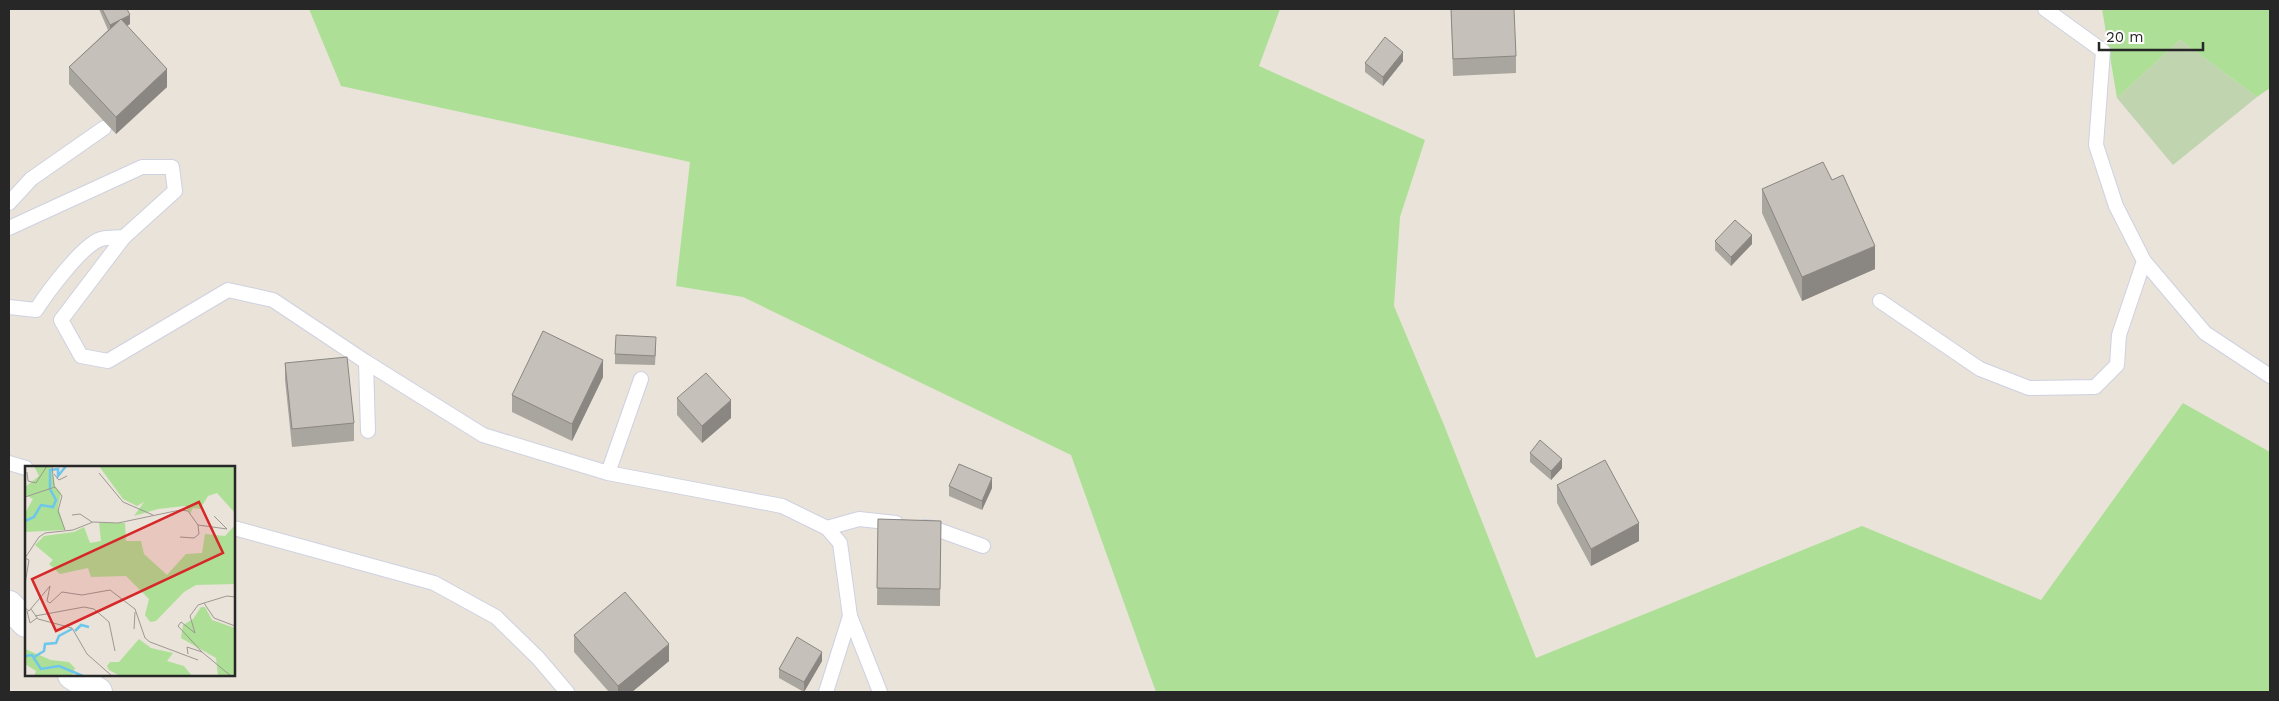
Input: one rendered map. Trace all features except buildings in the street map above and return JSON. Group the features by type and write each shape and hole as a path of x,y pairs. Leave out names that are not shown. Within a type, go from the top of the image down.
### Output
{"street":[{"path":"9,605 25,622"},
{"path":"74,676 98,692"}],"lane":[{"path":"2044,9 2103,51 2096,145 2116,206 2144,260 2204,333 2270,376"},
{"path":"9,203 31,179 104,128"},
{"path":"9,228 142,167 172,167 175,191 124,237 61,320 81,356 108,361 228,290 273,300 366,362 484,436 608,473 782,506 827,528 840,543 850,616 880,692"},
{"path":"9,307 36,310 51,287 77,258 100,239 124,237"},
{"path":"1880,300 1980,370 2029,388 2095,387 2117,365 2120,334 2144,260"},
{"path":"366,362 368,431"},
{"path":"608,473 640,379"},
{"path":"9,463 25,468"},
{"path":"827,528 858,519 933,528 983,546"},
{"path":"235,528 434,583 496,617 538,658 567,692"},
{"path":"826,692 850,616"}],"green space":[{"path":"309,9 1280,9 1259,66 1425,140 1400,217 1394,306 1444,425 1536,658 1862,526 2041,600 2183,403 2270,452 2270,692 1156,692 1071,455 743,297 676,286 690,162 341,86"},
{"path":"2102,9 2270,9 2270,88 2257,97 2180,40 2117,98"},
{"path":"2180,40 2257,97 2173,165 2117,98"}]}
